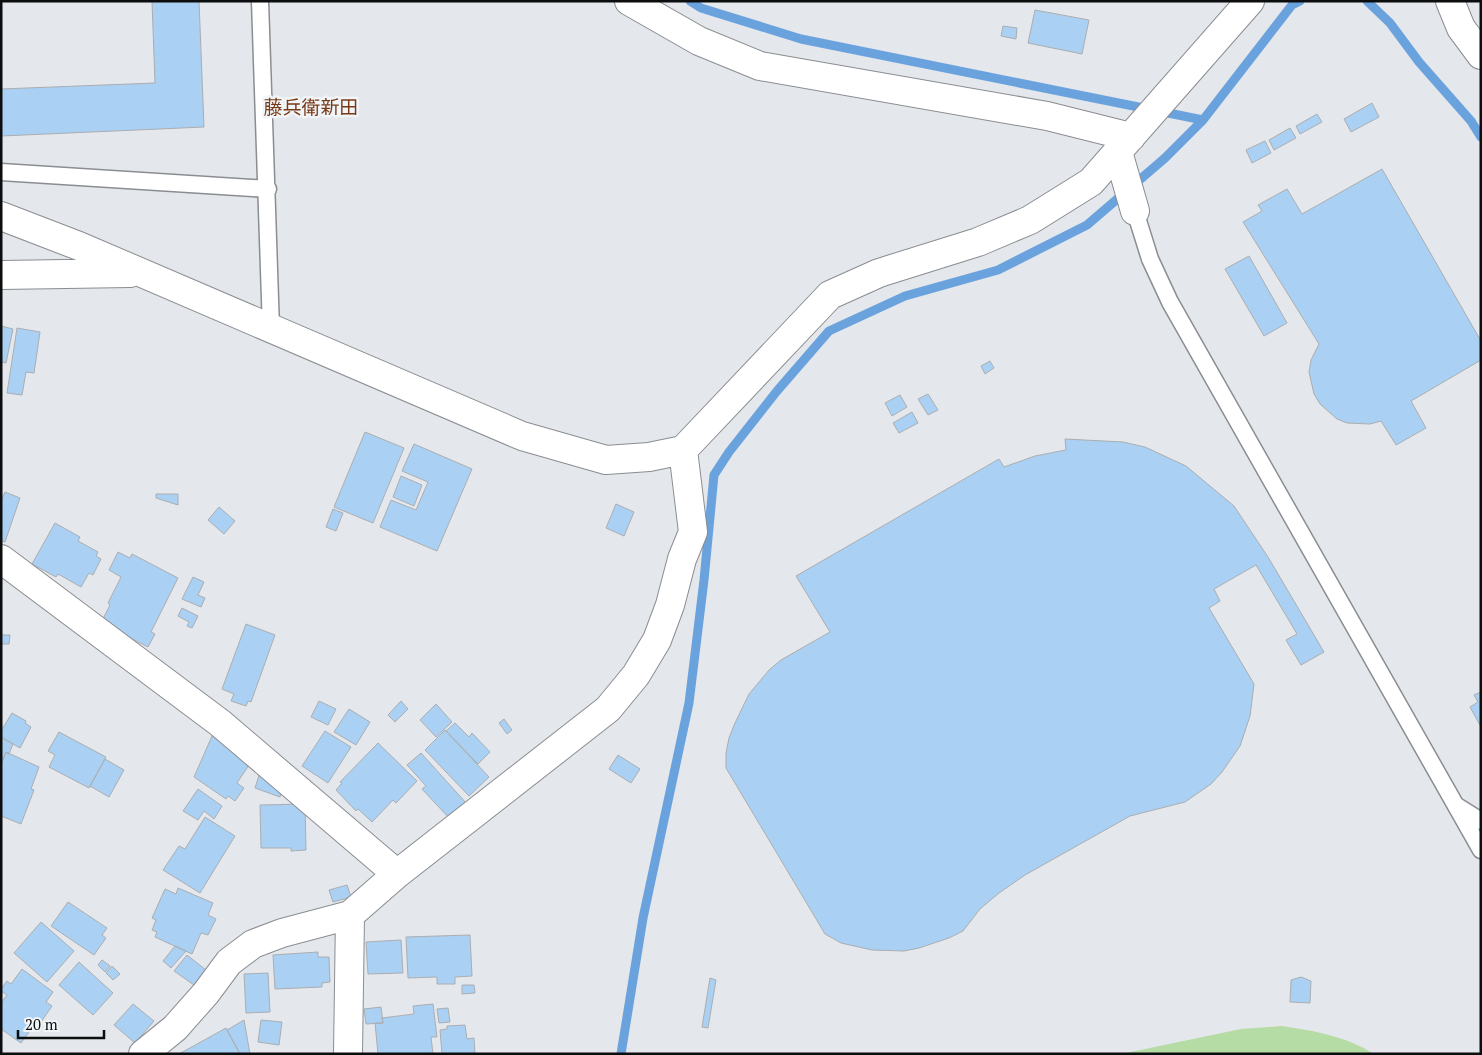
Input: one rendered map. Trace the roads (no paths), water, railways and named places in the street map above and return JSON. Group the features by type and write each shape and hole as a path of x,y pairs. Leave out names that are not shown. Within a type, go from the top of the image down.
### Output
{"street":[{"path":"629,1 699,41 760,66 1047,116 1124,155"},
{"path":"142,1054 175,1028 229,962 253,944 282,933 350,915 397,874 608,709 636,675 658,640 670,605 682,559 694,532 684,459 830,295 879,273 978,242 1030,220 1091,182 1124,155 1250,1"},
{"path":"1450,1 1461,28 1481,55"},
{"path":"1124,155 1135,211"},
{"path":"1,216 79,246 522,436 606,460 648,457 684,459"},
{"path":"1,275 139,273"},
{"path":"1,559 220,723 397,874"},
{"path":"348,1054 350,915"}],"lane":[{"path":"260,1 268,189 271,329"},
{"path":"1,172 268,189"},
{"path":"1135,211 1150,259 1170,302 1481,850"},
{"path":"1455,805 1481,822"}],"waterway":[{"path":"690,1 701,8 801,39 1203,120"},
{"path":"621,1054 643,918 689,703 704,580 714,475 729,452 777,391 829,331 905,296 998,270 1087,225 1165,158 1203,120 1292,5 1300,1"},
{"path":"1367,1 1390,23 1419,62 1471,121 1481,137"}],"district":[{"name":"藤兵衛新田","path":"311,106"}]}
